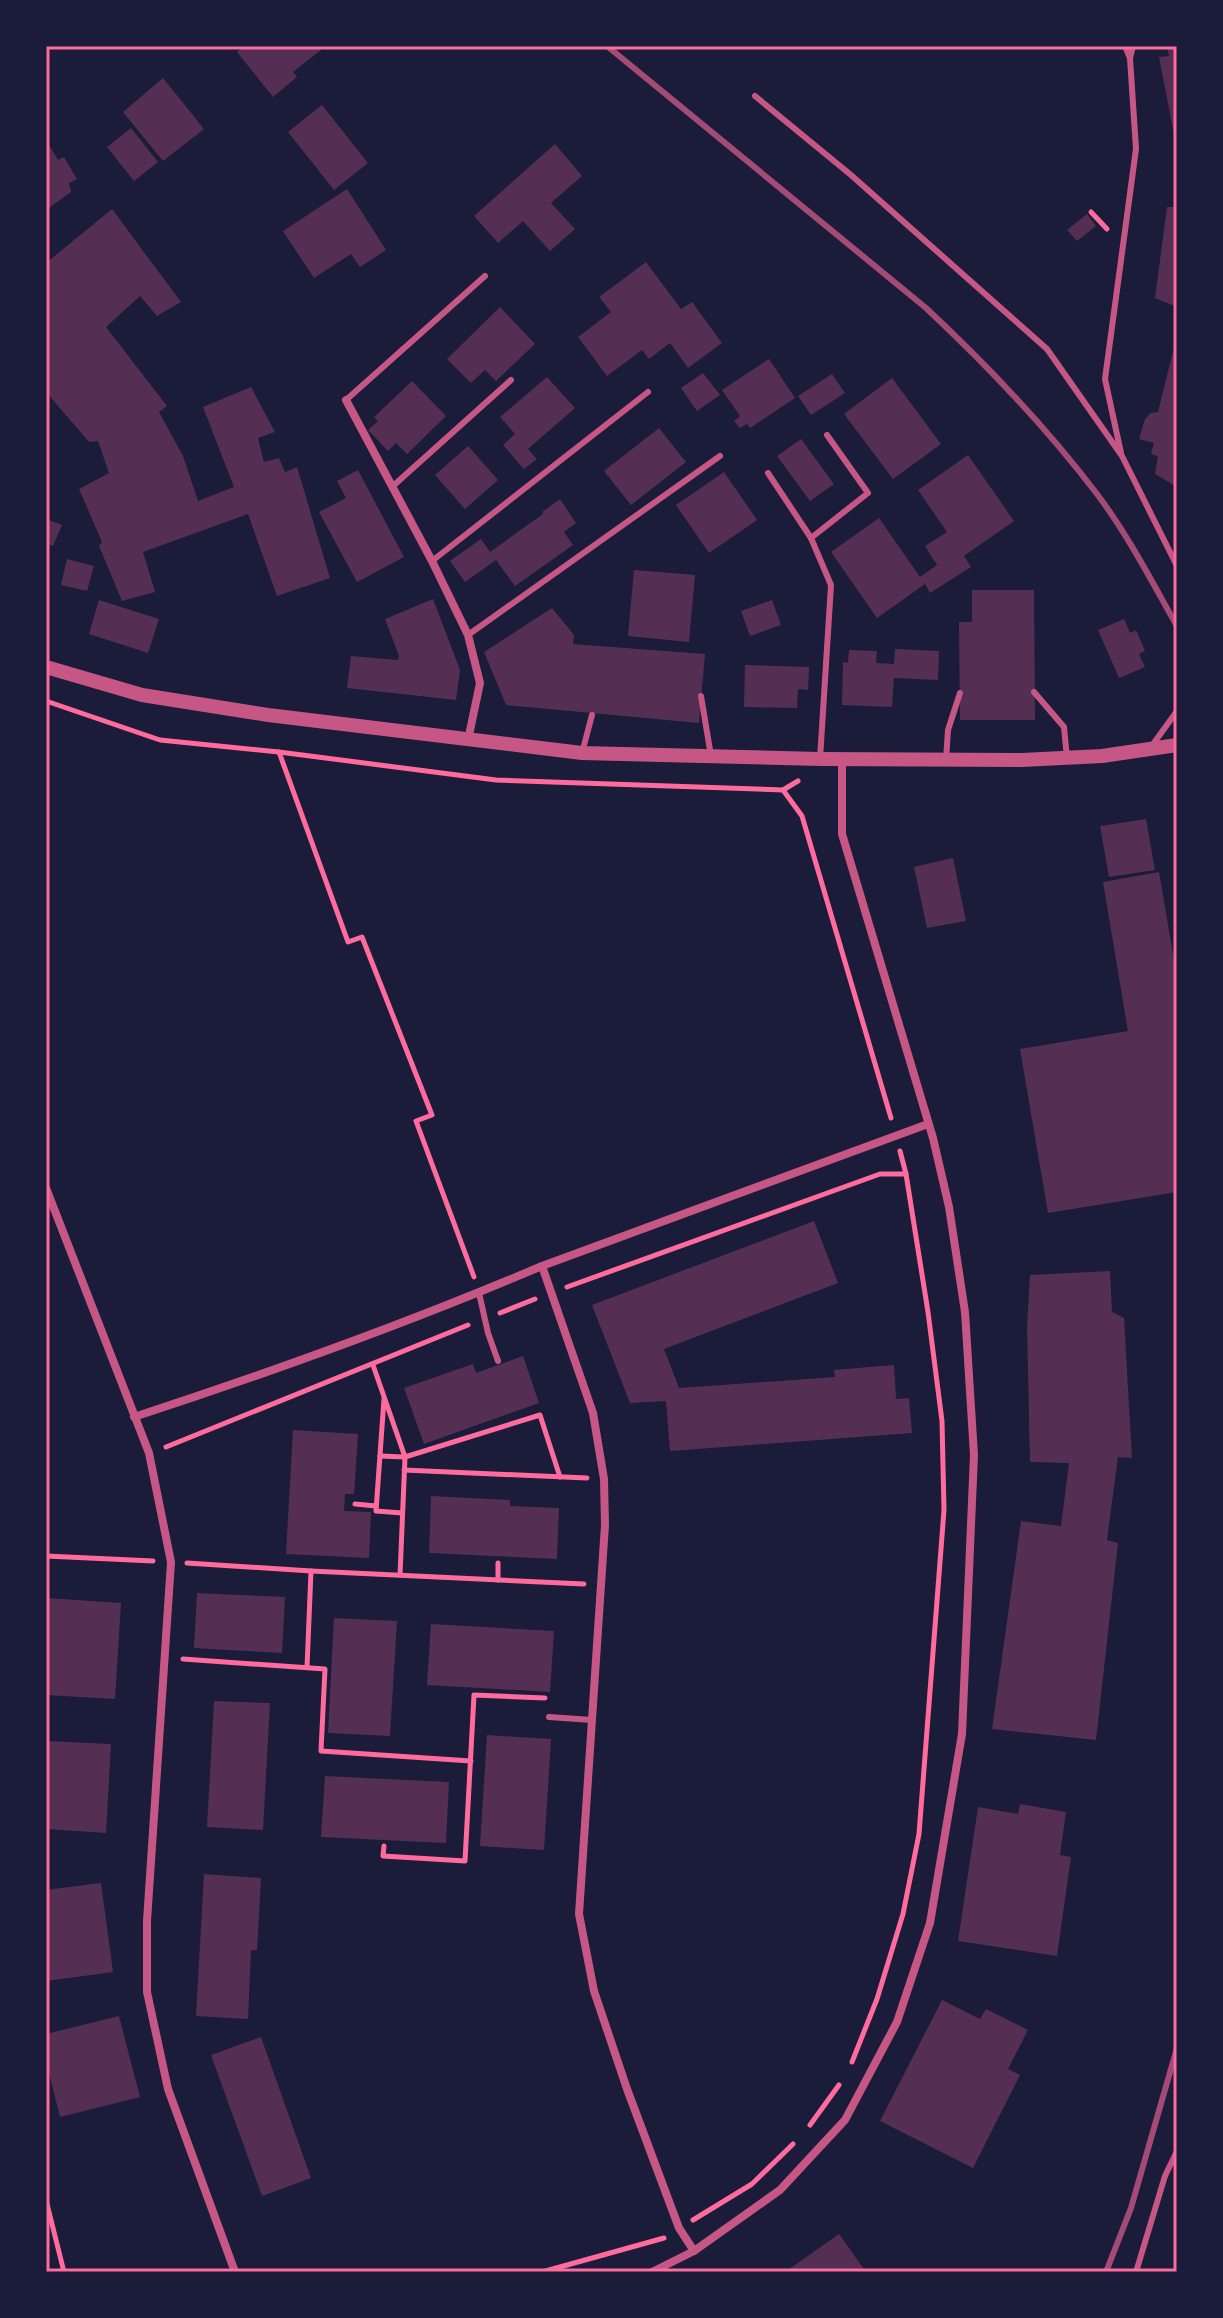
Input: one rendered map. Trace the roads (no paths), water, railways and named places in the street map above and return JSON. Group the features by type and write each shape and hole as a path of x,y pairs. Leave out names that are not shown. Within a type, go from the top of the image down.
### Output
{"street":[{"path":"346,400 468,635 480,683 468,741"},
{"path":"46,667 142,695 268,715 582,753 946,760 1067,758 1177,745"},
{"path":"652,2272 694,2251 780,2190 845,2120 897,2022 930,1923 962,1734 974,1455 965,1312 949,1207 928,1124 842,834 842,759"},
{"path":"134,1417 278,1370 542,1266 928,1124"},
{"path":"46,1188 149,1453 171,1562 147,1921 147,1992 168,2089 235,2272"},
{"path":"542,1266 593,1413 604,1479 605,1525 579,1914 594,1991 627,2089 679,2228 694,2251"}],"lane":[{"path":"1125,46 1130,58"},
{"path":"1122,456 1105,379 1136,149 1130,58 1133,46"},
{"path":"755,96 851,175 1047,349 1122,456 1177,566"},
{"path":"346,400 485,276"},
{"path":"393,486 511,380"},
{"path":"432,561 648,392"},
{"path":"811,538 868,493 827,435"},
{"path":"468,635 720,456"},
{"path":"768,473 811,538 831,585 820,759"},
{"path":"1034,692 1064,727 1067,758"},
{"path":"946,760 948,730 960,693"},
{"path":"701,696 711,756"},
{"path":"1149,750 1177,711"},
{"path":"582,753 592,715"},
{"path":"479,1293 498,1361"},
{"path":"549,1717 592,1720"},
{"path":"1136,2272 1165,2176 1177,2151"}],"railway":[{"path":"607,46 926,308 994,375 1037,421 1097,494 1129,542 1177,626"},
{"path":"1106,2272 1131,2208 1177,2048"}]}
